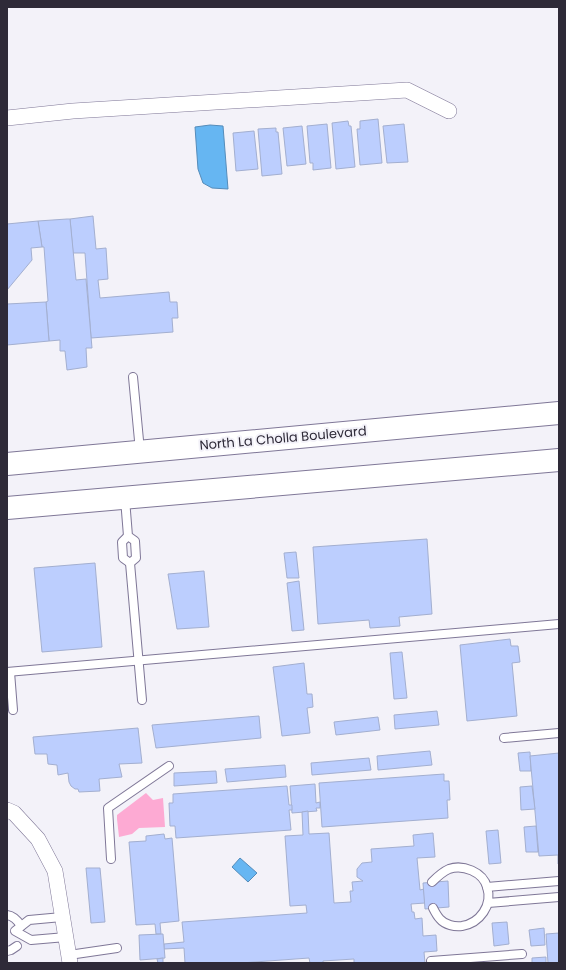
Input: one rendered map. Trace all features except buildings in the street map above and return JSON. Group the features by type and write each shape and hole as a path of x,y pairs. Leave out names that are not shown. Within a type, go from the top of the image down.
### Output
{"main road":[{"name":"North La Cholla Boulevard","path":"7,464 559,413"},
{"path":"7,508 559,460"}],"street":[{"path":"7,118 73,111 407,90 449,111"},
{"path":"7,810 14,813 38,839 55,871 69,959"}],"lane":[{"path":"133,377 140,452"},
{"path":"125,498 128,536 122,542 123,558 130,563 142,700"},
{"path":"128,536 135,541 136,552 136,558 130,563"},
{"path":"13,710 8,672 559,624"},
{"path":"504,738 559,733"},
{"path":"111,859 108,808 169,766"},
{"path":"432,882 440,874 449,869 469,869 478,874 487,887 488,897 488,903 484,913 478,920 468,925 449,925 440,920 433,908"},
{"path":"487,887 559,881"},
{"path":"488,903 559,897"},
{"path":"7,915 16,919 21,926"},
{"path":"62,917 29,920 15,931 31,940 66,937"},
{"path":"7,952 17,946"},
{"path":"69,959 117,948"},
{"path":"431,961 522,954"}],"shaded area":[{"path":"146,793 153,800 163,798 165,827 139,828 132,834 119,837 117,815"}],"water":[{"path":"210,125 223,126 228,189 212,188 203,183 198,169 195,127"},
{"path":"240,858 257,873 248,882 232,867"}]}
